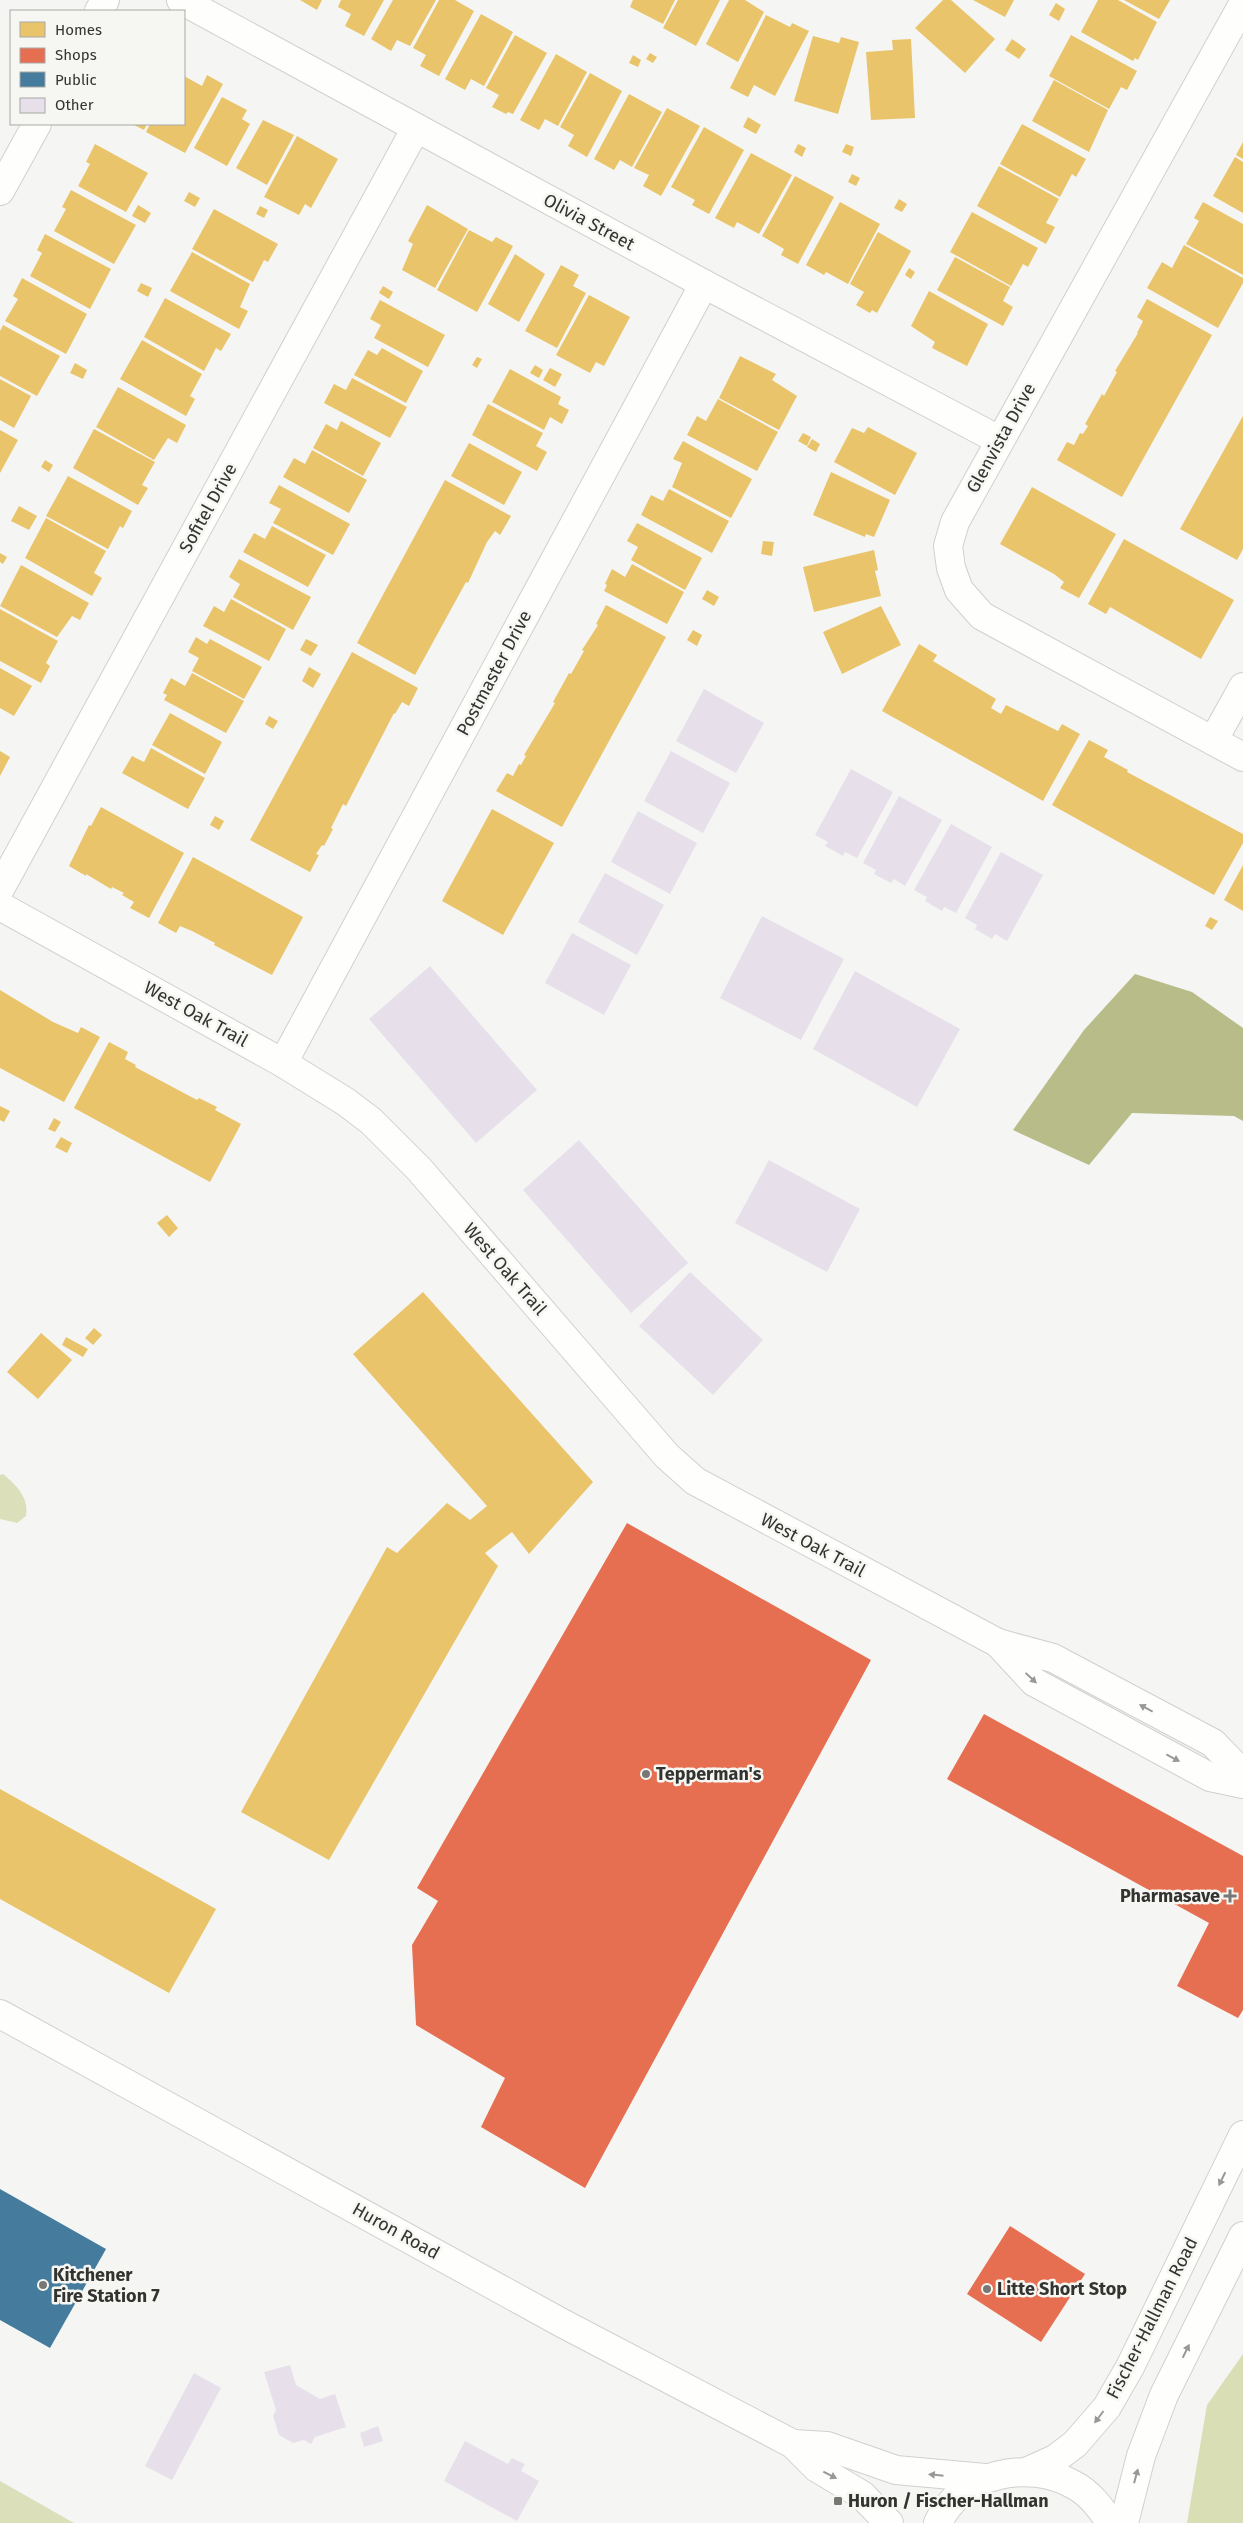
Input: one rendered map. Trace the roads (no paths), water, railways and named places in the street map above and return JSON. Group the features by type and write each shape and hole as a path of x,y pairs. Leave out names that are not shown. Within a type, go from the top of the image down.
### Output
{"street":[{"name":"Olivia Street","path":"181,0 704,284 999,440"},
{"name":"Glenvista Drive","path":"1243,4 999,440 955,522 948,546 951,568 959,590 982,616 1243,757"},
{"path":"0,191 36,125"},
{"name":"Sofitel Drive","path":"0,889 416,128"},
{"name":"Postmaster Drive","path":"283,1062 704,284"},
{"path":"1213,740 1243,687"},
{"name":"West Oak Trail","path":"0,906 283,1062 346,1102 371,1121 393,1142 667,1456 695,1481 998,1643 1053,1658 1212,1743 1243,1774"},
{"name":"West Oak Trail","path":"998,1643 1034,1682 1210,1777 1243,1784"},
{"name":"Huron Road","path":"0,2014 562,2323 793,2444 817,2468 862,2495 889,2523"},
{"name":"Fischer-Hallman Road","path":"1026,2472 1055,2459 1075,2444 1107,2407 1130,2367 1243,2136"},
{"path":"1124,2523 1141,2456 1164,2395 1243,2236"},
{"name":"Huron Road","path":"793,2444 828,2446 896,2470 985,2478"},
{"path":"938,2523 942,2515 958,2497 985,2478 1005,2473 1026,2472 1051,2476 1074,2485 1098,2504 1111,2523"}],"place":[{"name":"Tepperman's","path":"646,1774"},
{"name":"Pharmasave","path":"1230,1896"},
{"name":"Kitchener Fire Station 7","path":"43,2285"},
{"name":"Litte Short Stop","path":"987,2289"},
{"name":"Huron / Fischer-Hallman","path":"838,2501"}]}
